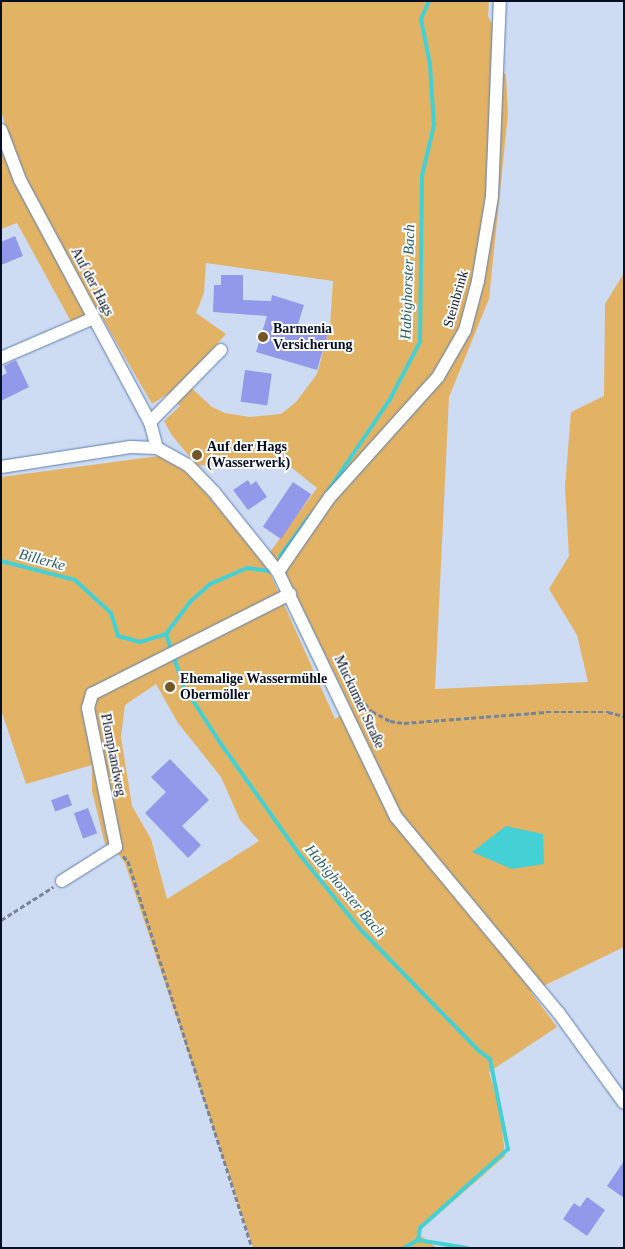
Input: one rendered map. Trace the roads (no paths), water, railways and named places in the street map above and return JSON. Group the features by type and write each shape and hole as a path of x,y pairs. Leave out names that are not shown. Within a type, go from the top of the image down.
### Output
{"street":[{"name":"Steinbrink","path":"278,572 330,497 438,376 465,330 478,281 492,196 500,1"},
{"name":"Auf der Hags","path":"1,130 20,180 150,422 157,448"},
{"path":"1,358 94,318"},
{"path":"150,422 221,350"},
{"name":"Muckumer Straße","path":"1,467 130,447 157,448 194,471 278,572 396,817 558,1012 624,1103"},
{"name":"Plomplandweg","path":"62,881 116,847 88,708 92,694 290,594"}],"waterway":[{"name":"Habighorster Bach","path":"328,491 389,401 420,342 422,176 434,125 430,64 421,19 429,1"},
{"name":"Habighorster Bach","path":"280,556 309,517"},
{"name":"Billerke","path":"1,561 75,580 111,613 118,636 140,642 166,634"},
{"name":"Habighorster Bach","path":"269,571 247,568 210,584 190,602 166,634 184,687 221,744 300,855 360,929 479,1051 490,1059 508,1149 420,1228 418,1240 467,1248"},
{"name":"Habighorster Bach","path":"404,1248 418,1240"}],"place":[{"name":"Barmenia Versicherung","path":"263,337"},
{"name":"Auf der Hags (Wasserwerk)","path":"197,455"},
{"name":"Ehemalige Wassermühle Obermöller","path":"170,687"}]}
